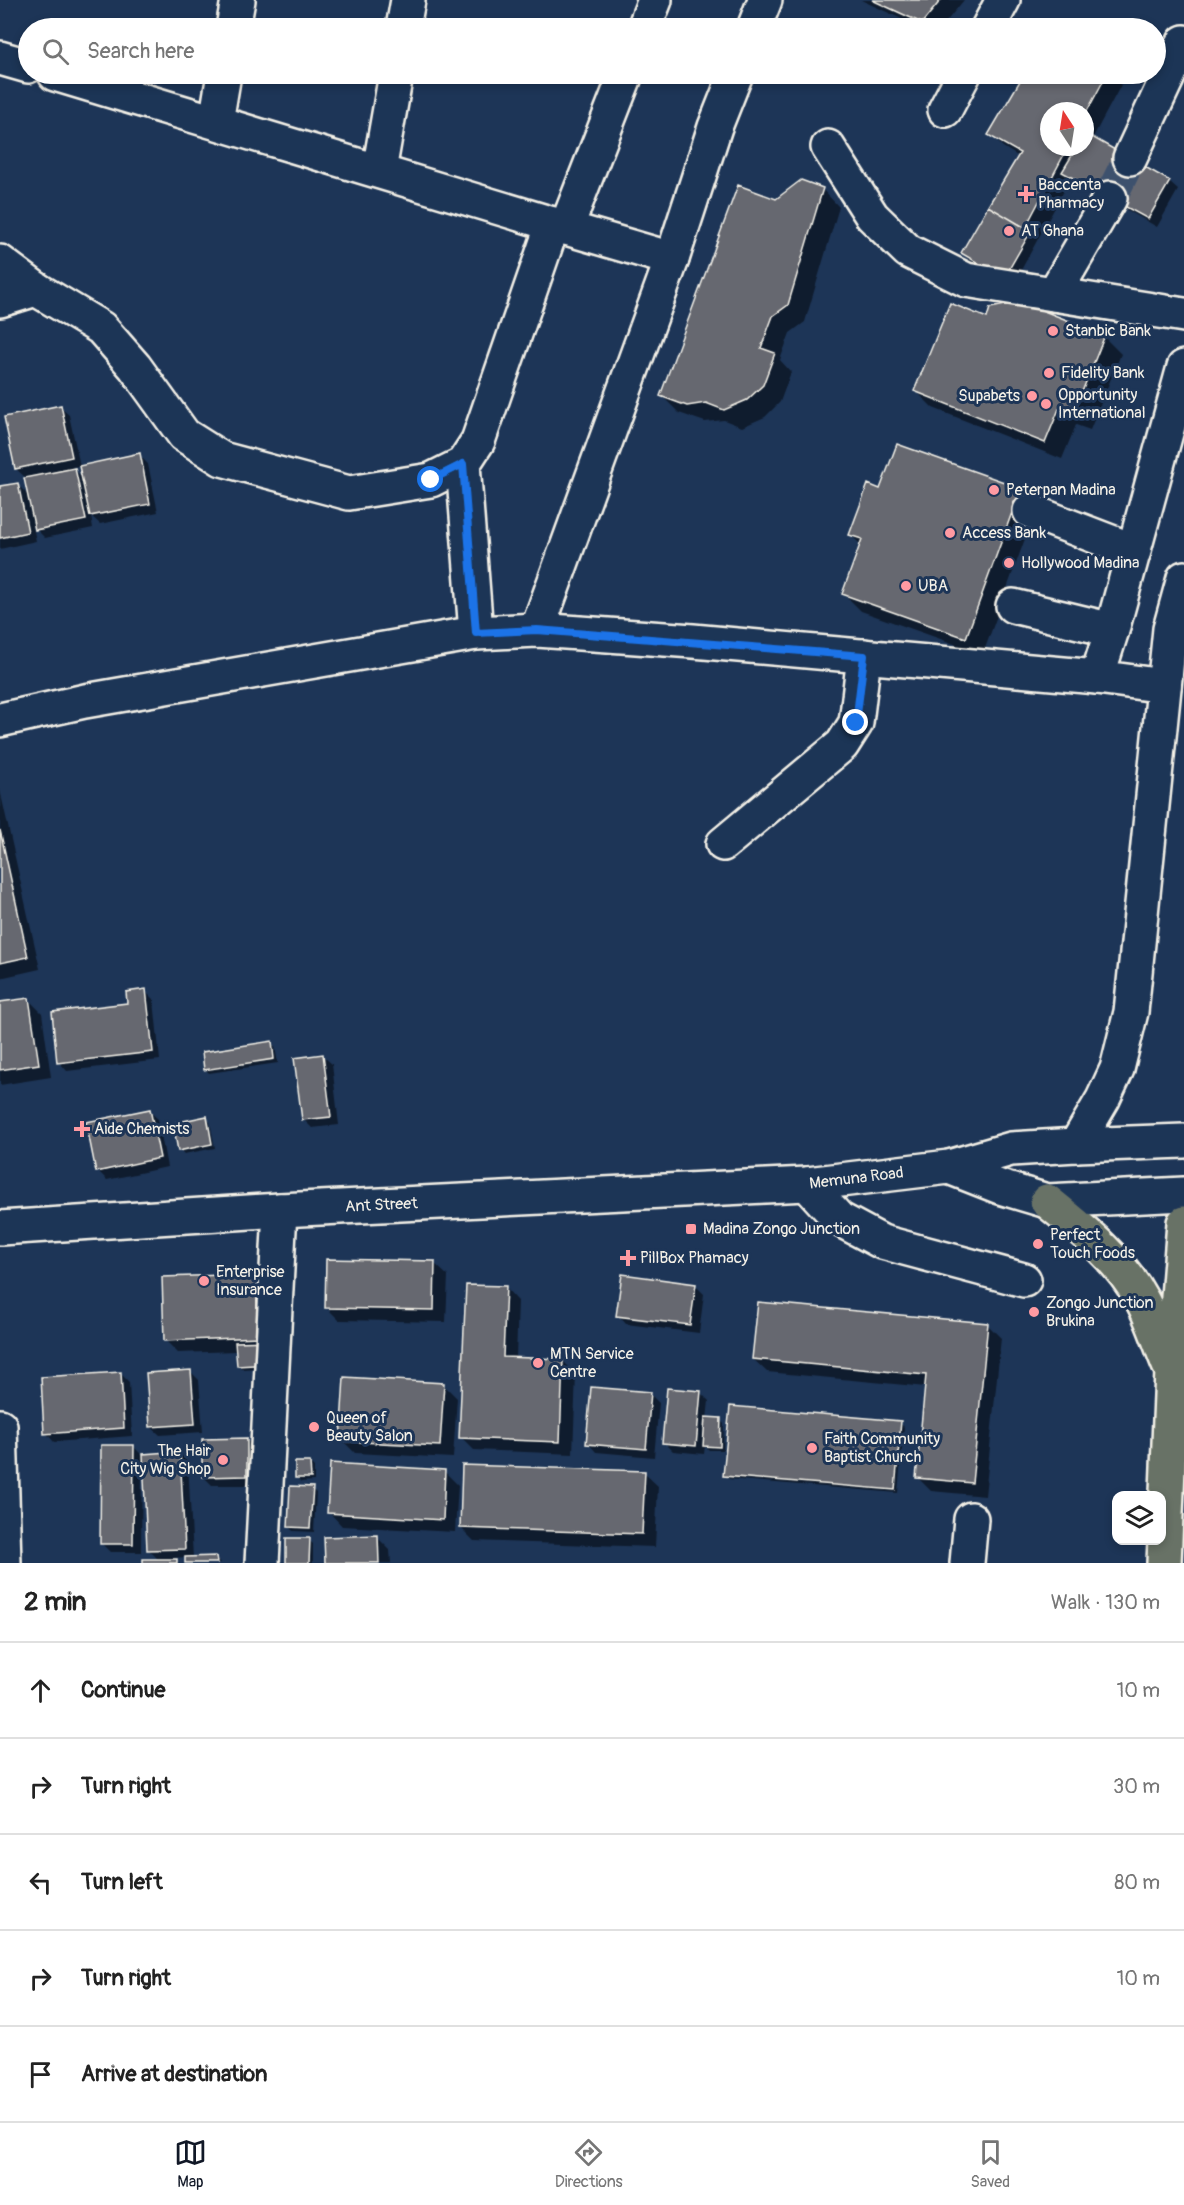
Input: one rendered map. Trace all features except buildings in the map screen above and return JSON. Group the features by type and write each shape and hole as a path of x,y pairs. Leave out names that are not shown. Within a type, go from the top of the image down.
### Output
{"highway":[{"path":"1047,1201 1095,1239 1122,1271 1142,1300 1172,1371"},
{"path":"1160,1555 1184,1222"}],"street":[{"path":"235,18 238,0"},
{"path":"405,18 408,0"},
{"path":"648,18 655,0"},
{"path":"758,18 765,0"},
{"path":"993,18 1003,0"},
{"path":"1166,81 1184,42"},
{"path":"0,58 18,63"},
{"path":"89,84 672,259"},
{"path":"216,122 222,84"},
{"path":"379,171 394,84"},
{"path":"0,262 36,289 101,328 135,367 184,435 222,459 349,493 431,480 463,464 478,441 560,226 622,84"},
{"path":"537,630 672,259 715,127 732,84"},
{"path":"945,110 959,84"},
{"path":"1130,158 1164,84"},
{"path":"828,147 872,216 908,251 966,280 1184,315"},
{"path":"1054,294 1110,198"},
{"path":"0,300 36,289"},
{"path":"1098,677 1184,367"},
{"path":"463,464 476,633"},
{"path":"1030,511 1134,550"},
{"path":"1076,1145 1103,1099 1117,1069 1131,1012 1170,629 1184,578"},
{"path":"1013,606 1112,630"},
{"path":"0,720 85,701 476,633 537,630 864,656 1098,677 1164,686"},
{"path":"723,844 842,745 856,723 864,656"},
{"name":"Memuna Road","path":"764,1187 949,1167 1011,1149 1184,1142"},
{"path":"949,1167 1000,1187 1047,1201 1184,1194"},
{"path":"807,1184 839,1219 882,1242 1023,1280"},
{"name":"Ant Street","path":"0,1228 280,1210 764,1187"},
{"path":"262,1563 280,1210"},
{"path":"0,1426 4,1563"},
{"path":"967,1563 971,1519"}],"tunnel":[{"path":"1110,198 1130,158"}],"place":[{"name":"Baccenta Pharmacy","path":"1026,194"},
{"name":"AT Ghana","path":"1009,231"},
{"name":"Stanbic Bank","path":"1053,331"},
{"name":"Fidelity Bank","path":"1049,373"},
{"name":"Supabets","path":"1032,396"},
{"name":"Opportunity International","path":"1046,404"},
{"name":"Peterpan Madina","path":"994,490"},
{"name":"Access Bank","path":"950,533"},
{"name":"Hollywood Madina","path":"1009,563"},
{"name":"UBA","path":"906,586"},
{"name":"Aide Chemists","path":"82,1129"},
{"name":"Madina Zongo Junction","path":"691,1229"},
{"name":"Perfect Touch Foods","path":"1038,1244"},
{"name":"PillBox Phamacy","path":"628,1258"},
{"name":"Enterprise Insurance","path":"204,1281"},
{"name":"Zongo Junction Brukina","path":"1034,1312"},
{"name":"MTN Service Centre","path":"538,1363"},
{"name":"Queen of Beauty Salon","path":"314,1427"},
{"name":"Faith Community Baptist Church","path":"812,1448"},
{"name":"The Hair City Wig Shop","path":"223,1460"}],"route":[{"path":"431,480 463,464 476,633 537,630 864,656 856,723"}]}
